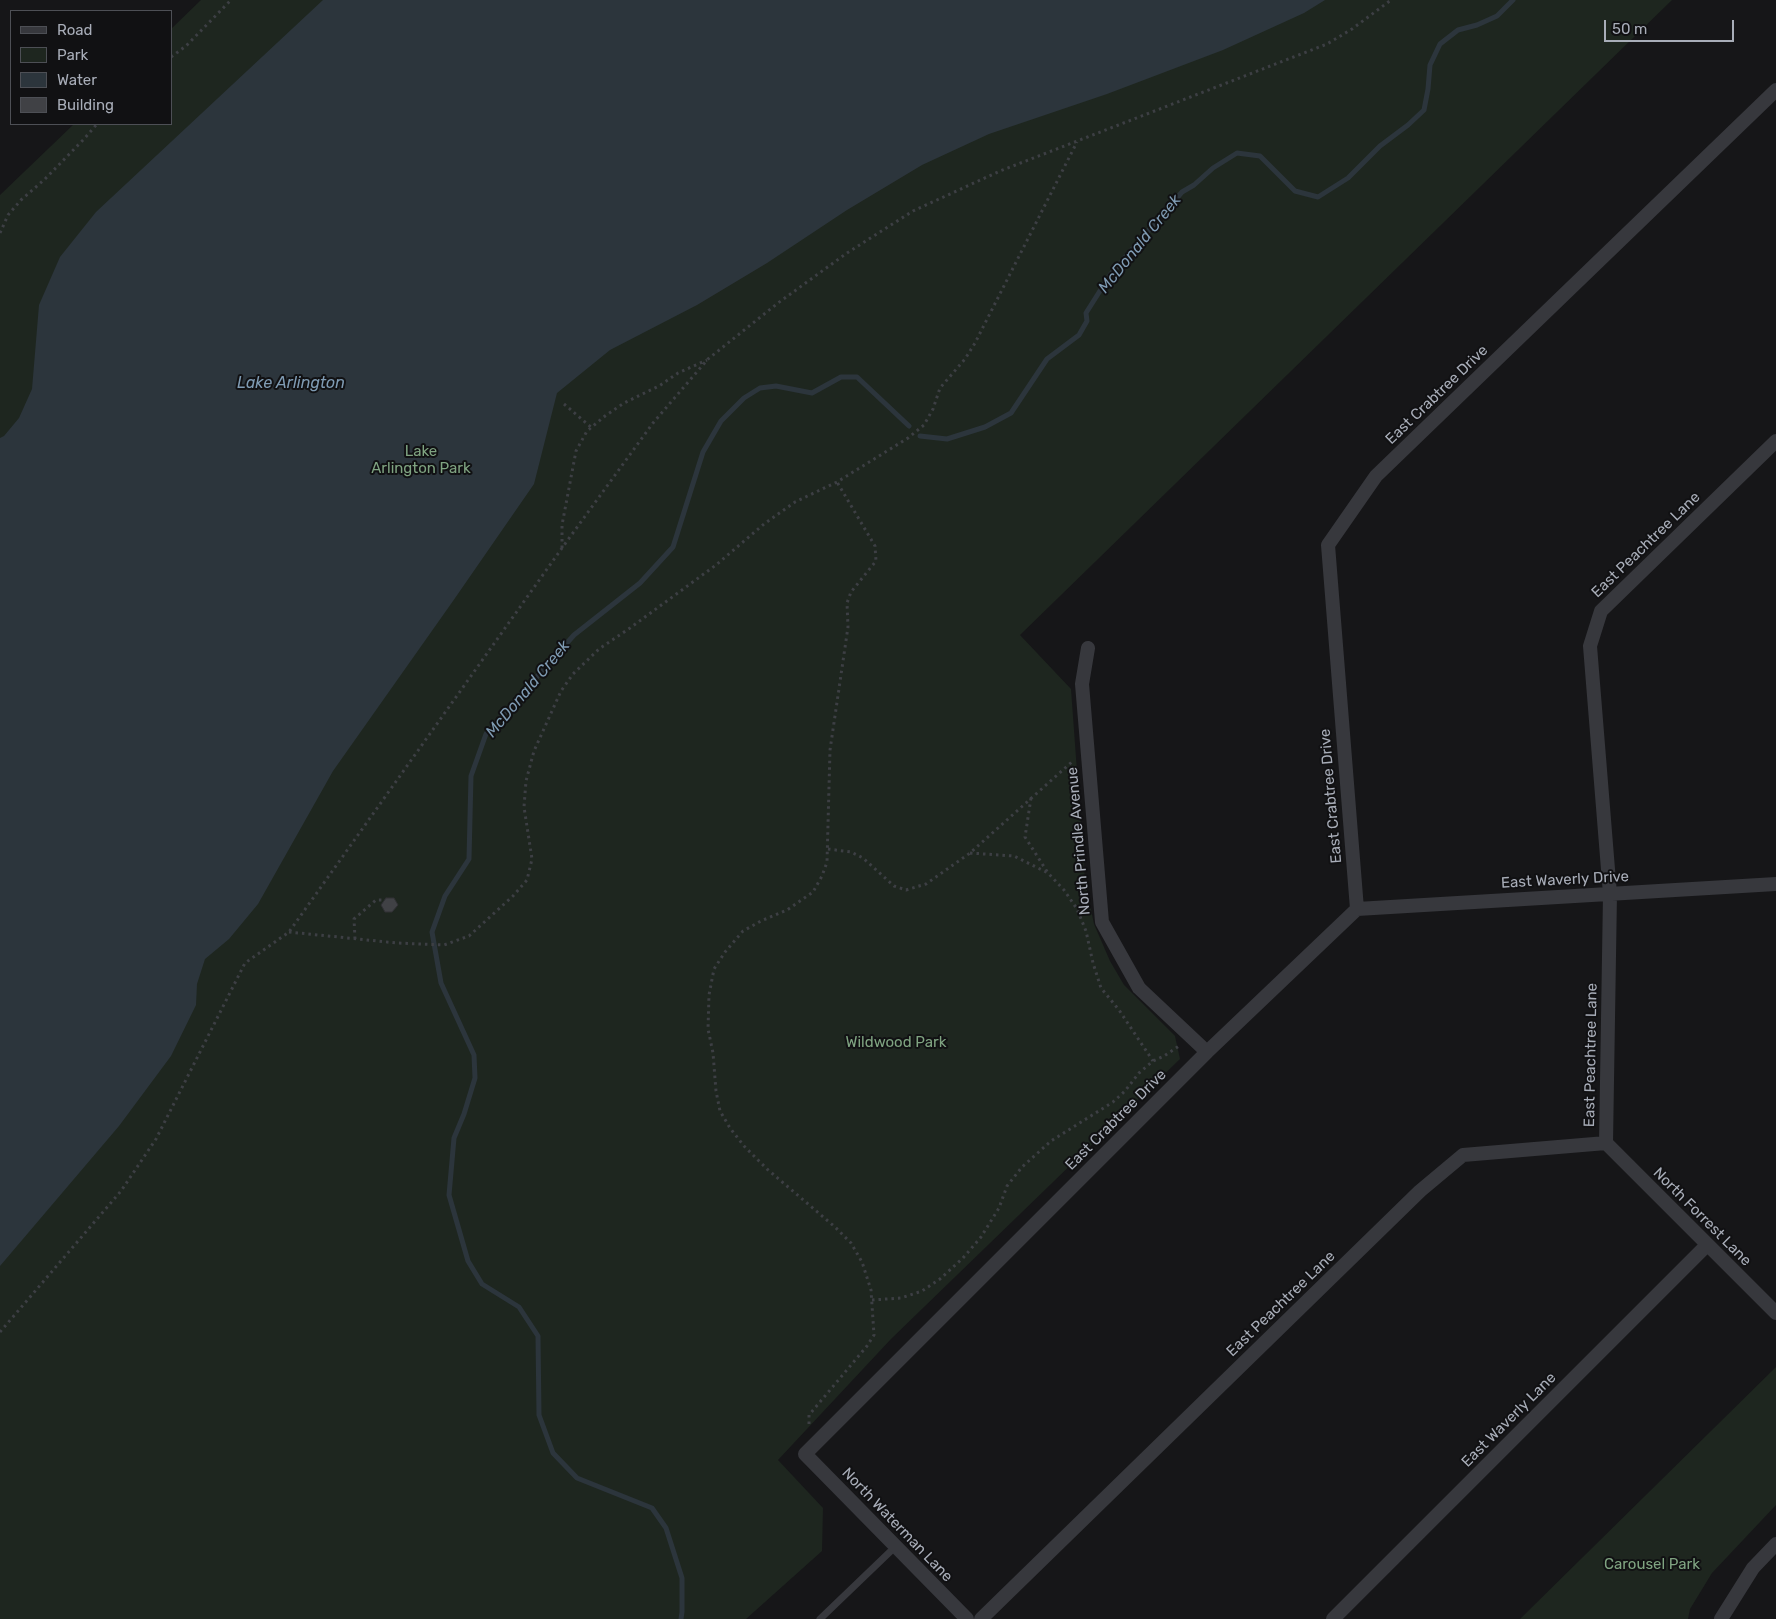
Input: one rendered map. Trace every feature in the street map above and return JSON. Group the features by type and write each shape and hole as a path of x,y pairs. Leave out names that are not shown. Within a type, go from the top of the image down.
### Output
{"street":[{"name":"East Crabtree Drive","path":"805,1454 1207,1052 1357,909 1328,544 1376,476 1776,90"},
{"name":"East Peachtree Lane","path":"980,1619 1420,1191 1463,1155 1606,1143 1610,894 1590,646 1602,611 1776,441"},
{"name":"North Prindle Avenue","path":"1088,648 1082,684 1102,922 1139,988 1207,1052"},
{"name":"East Waverly Drive","path":"1357,909 1776,884"},
{"name":"North Forrest Lane","path":"1606,1143 1776,1313"},
{"name":"East Waverly Lane","path":"1333,1619 1708,1245"},
{"name":"North Waterman Lane","path":"805,1454 966,1619"},
{"path":"1722,1619 1753,1568 1776,1544"}],"lane":[{"path":"820,1619 896,1547"}],"path":[{"path":"172,56 186,46 231,0"},
{"path":"0,1332 121,1191 156,1139 245,963 289,932 562,548 653,424 708,359 786,297 847,253 914,211 1000,171 1327,44 1352,29 1391,0"},
{"path":"0,233 8,215 20,200 45,179 96,125"},
{"path":"289,932 397,943 444,945 469,936 513,896 527,880 532,859 524,807 526,781 534,751 561,691 573,674 599,649 716,566 764,524 795,502 837,482 908,438 924,425 933,410 940,388 966,359 975,343 1078,142"},
{"path":"562,548 562,525 576,451 587,431 624,403 659,386 678,373 708,359"},
{"path":"564,404 592,428"},
{"path":"809,1424 808,1415 874,1335 871,1290 862,1262 851,1243 767,1169 744,1146 720,1111 708,1029 709,995 714,969 724,952 743,931 787,910 813,892 827,862 830,750 848,627 847,603 852,592 876,561 875,546 837,482"},
{"path":"828,849 851,852 864,858 894,886 906,890 926,884 970,853 1087,748"},
{"path":"1031,798 1025,837 1048,873 1064,890 1077,909 1086,931 1100,988 1119,1010 1153,1061"},
{"path":"970,853 1014,856 1048,873"},
{"path":"355,939 354,919 376,900 384,900"},
{"path":"872,1300 900,1298 922,1291 940,1279 964,1258 980,1237 999,1208 1007,1186 1022,1167 1051,1141 1113,1102 1125,1091 1139,1073 1153,1061 1164,1056 1191,1037"}],"green space":[{"path":"201,0 1672,0 1020,635 1071,689 1085,881 1094,924 1110,961 1124,985 1175,1036 1180,1059 891,1339 778,1460 823,1508 822,1551 746,1619 0,1619 0,195 73,125 172,125 172,28"},
{"name":"Carousel Park","path":"1776,1367 1776,1505 1712,1573 1690,1609 1688,1619 1520,1619"}],"water":[{"name":"Lake Arlington","path":"323,0 1325,0 1304,13 1223,50 1107,94 989,134 922,165 697,305 610,350 557,393 534,484 333,771 258,904 229,939 205,959 197,984 196,1005 171,1056 119,1126 0,1266 0,438 4,436 19,418 32,389 39,305 60,257 96,212"}],"building":[{"path":"386,898 394,898 398,905 392,912 385,912 381,905"}],"waterway":[{"name":"McDonald Creek","path":"920,436 947,439 985,427 1011,413 1047,359 1079,335 1087,321 1086,313 1110,275 1182,192 1194,185 1213,168 1237,153 1260,156 1295,191 1318,197 1348,178 1380,146 1424,110 1430,65 1440,44 1458,30 1477,25 1497,16 1513,0"},
{"name":"McDonald Creek","path":"681,1619 682,1578 666,1528 652,1508 577,1478 553,1453 539,1415 538,1336 519,1307 482,1284 468,1261 449,1195 454,1138 464,1114 475,1078 474,1055 441,983 432,932 445,896 469,859 471,776 486,734 574,635 640,583 673,547 703,452 721,421 744,398 760,388 776,386 812,393 841,377 857,377 909,426"}],"park label":[{"name":"Lake Arlington Park","path":"421,460"},
{"name":"Wildwood Park","path":"896,1043"}]}
